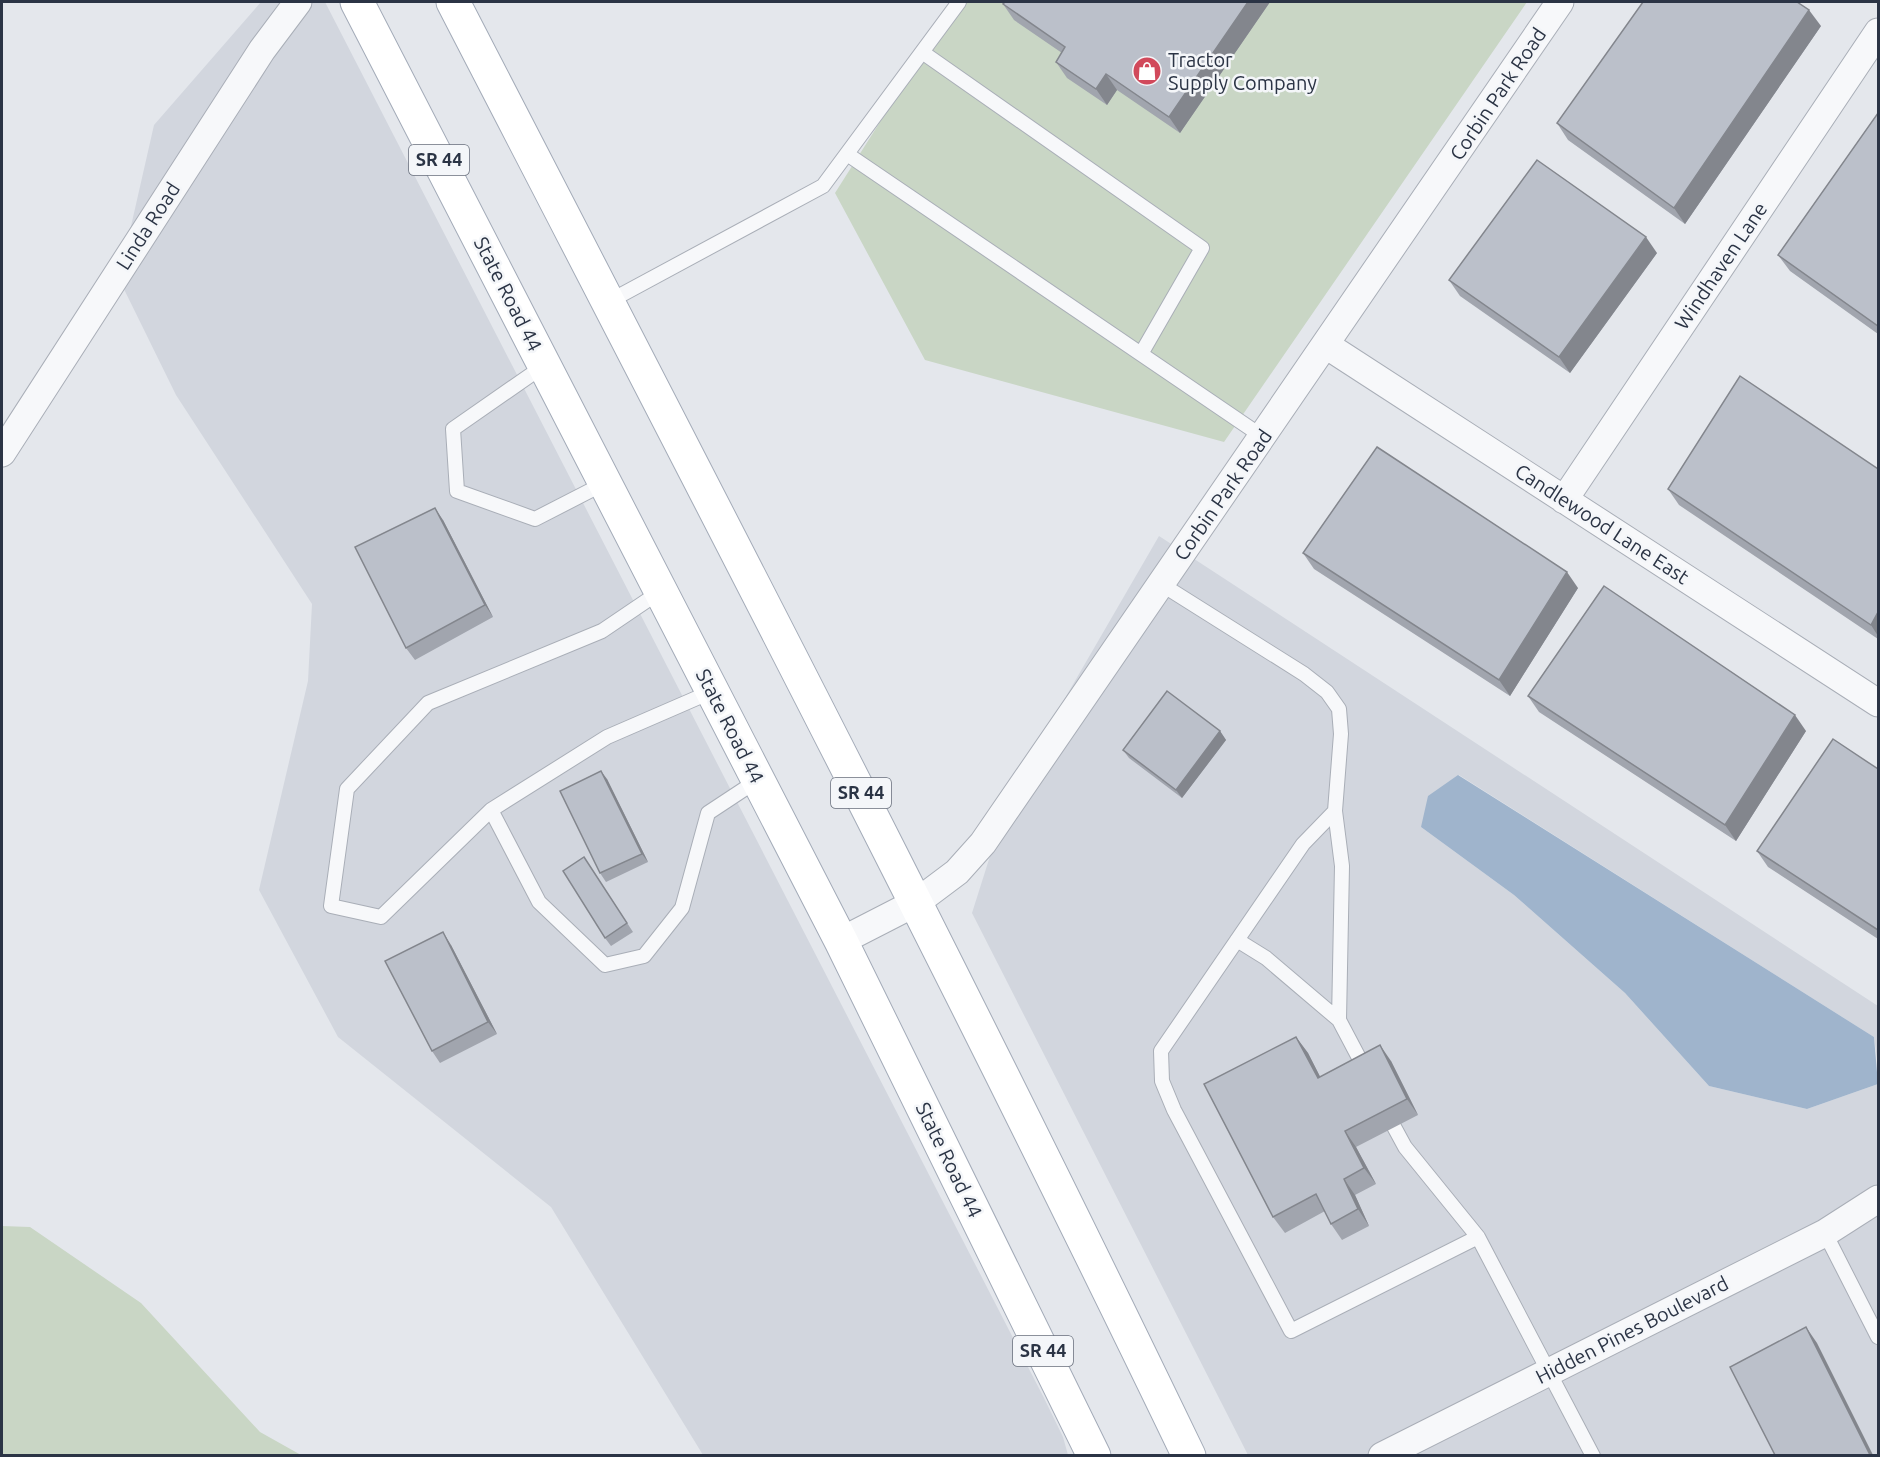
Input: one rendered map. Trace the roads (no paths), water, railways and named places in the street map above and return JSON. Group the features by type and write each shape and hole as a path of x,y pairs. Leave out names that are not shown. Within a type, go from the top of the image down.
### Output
{"main road":[{"name":"State Road 44","path":"357,2 841,941 1094,1455"},
{"name":"SR 44","path":"453,2 917,902 1076,1220 1189,1455"}],"street":[{"name":"Linda Road","path":"2,453 262,50 298,2"},
{"name":"Corbin Park Road","path":"841,941 917,902 957,872 983,843 1560,2"},
{"name":"Windhaven Lane","path":"1564,500 1878,32"},
{"name":"Candlewood Lane East","path":"1326,345 1878,703"},
{"name":"Hidden Pines Boulevard","path":"1382,1455 1825,1233 1878,1199"}],"lane":[{"path":"608,302 823,186 959,2"},
{"path":"922,52 1202,248 1141,354"},
{"path":"847,154 1263,436"},
{"path":"544,365 453,429 457,491 535,519 605,483"},
{"path":"1161,584 1304,674 1327,692 1339,709 1341,734 1335,810 1342,866 1339,1020"},
{"path":"661,591 602,631 428,703 347,789 331,906 381,916 491,810 607,737 712,691"},
{"path":"491,810 539,902 605,965 644,956 681,908 708,813 758,780"},
{"path":"1335,810 1303,844 1161,1051 1162,1081 1174,1110 1291,1331 1478,1237"},
{"path":"1237,940 1266,958 1339,1020 1405,1147 1478,1237 1593,1455"},
{"path":"1825,1233 1878,1336"}],"water":[{"path":"1458,775 1874,1037 1878,1084 1807,1109 1709,1086 1625,993 1514,895 1421,827 1428,796"}],"place":[{"name":"Tractor Supply Company","path":"1147,71"}]}
